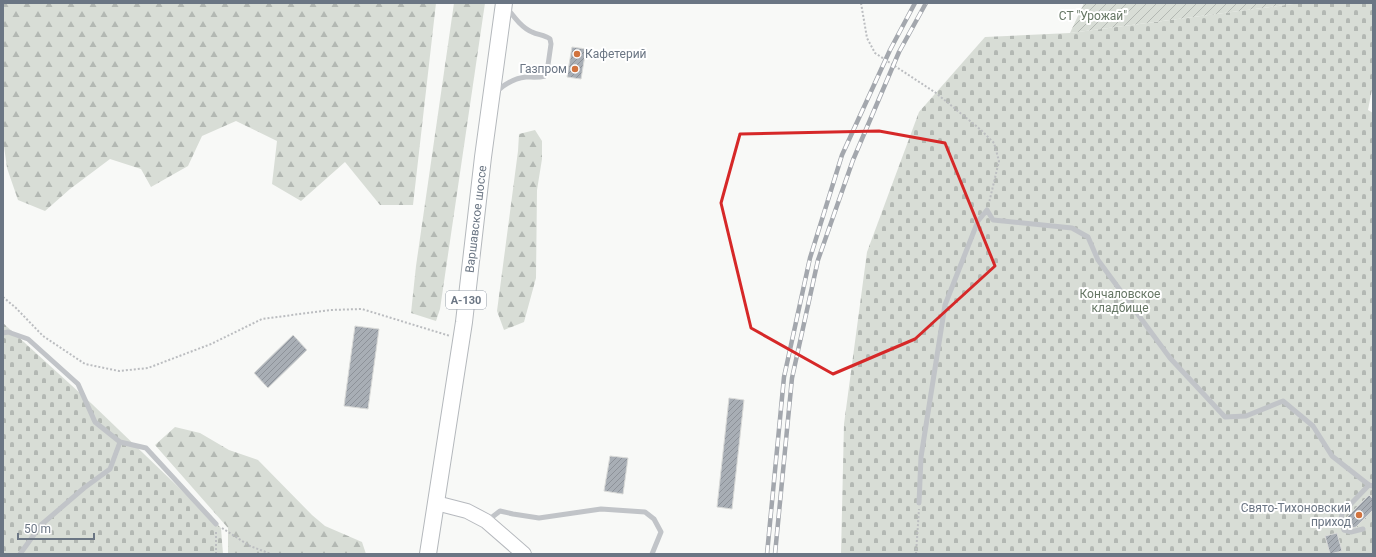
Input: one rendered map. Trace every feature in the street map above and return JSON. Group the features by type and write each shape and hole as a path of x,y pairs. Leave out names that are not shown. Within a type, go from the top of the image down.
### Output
{"main road":[{"name":"Варшавское шоссе","path":"428,554 461,339 504,4"}],"street":[{"path":"436,503 467,511 486,521 524,554"}],"lane":[{"path":"492,96 502,86 512,81 525,77 540,78 545,76 547,72 551,44 550,39 546,36 532,32 521,24 504,4"},
{"path":"919,503 921,457 945,305 978,221 988,210 993,220 1072,228 1088,237 1098,260 1170,358 1225,417 1246,416 1284,401 1313,426 1332,456 1371,485 1342,513 1341,517 1344,530 1351,532 1363,529"},
{"path":"3,333 8,332 28,339 78,384 95,422 120,442 146,448 216,524"},
{"path":"20,554 41,525 84,488 110,469 120,442"},
{"path":"486,521 500,511 539,518 601,509 645,512 654,519 661,532 652,554"}],"path":[{"path":"861,3 867,38 874,53 936,93 982,130 994,144 999,161 988,210"},
{"path":"3,296 43,336 85,364 119,371 148,368 211,344 262,319 330,310 362,309 461,339"},
{"path":"916,554 919,503"},
{"path":"216,524 216,554"},
{"path":"216,524 250,546 271,554"}],"highlighted area":[{"path":"879,131 945,143 995,266 915,339 833,374 751,328 721,203 740,134"}],"green space":[{"path":"3,3 436,3 413,205 380,205 345,162 301,201 272,184 277,141 236,121 202,136 188,166 151,187 141,169 110,159 70,189 45,211 18,200 7,168 3,139"},
{"path":"454,3 485,3 440,309 436,321 411,313 416,266"},
{"name":"СТ \"Урожай\"","path":"1084,3 1301,3 1070,33"},
{"name":"Кончаловское кладбище","path":"1301,3 1373,3 1373,84 1368,110 1373,113 1373,554 841,554 844,424 867,252 919,112 985,37 1070,33"},
{"path":"535,130 542,141 542,159 537,190 536,278 524,322 504,330 497,311 519,134"},
{"path":"3,323 92,404 221,528 223,554 3,554"},
{"path":"175,427 200,433 229,450 258,460 312,515 325,526 362,542 366,554 228,554 228,528 155,445"}],"building":[{"path":"572,47 586,49 581,79 567,77"},
{"path":"355,326 379,329 368,409 344,406"},
{"path":"293,335 307,350 268,388 254,373"},
{"path":"729,398 744,400 732,509 717,507"},
{"path":"610,456 628,458 623,494 604,491"},
{"name":"Свято-Тихоновский приход","path":"1369,495 1373,499 1373,510 1356,527 1352,528 1345,520 1346,518"},
{"path":"1337,533 1342,551 1330,554 1325,536"}],"railway":[{"path":"767,554 784,377 810,258 842,155 890,50 915,3"},
{"path":"775,554 792,378 818,260 853,160 899,52 926,3"}],"place":[{"name":"Кафетерий","path":"577,54"},
{"name":"Газпром","path":"575,69"},
{"name":"Свято-Тихоновский приход","path":"1359,515"}]}
